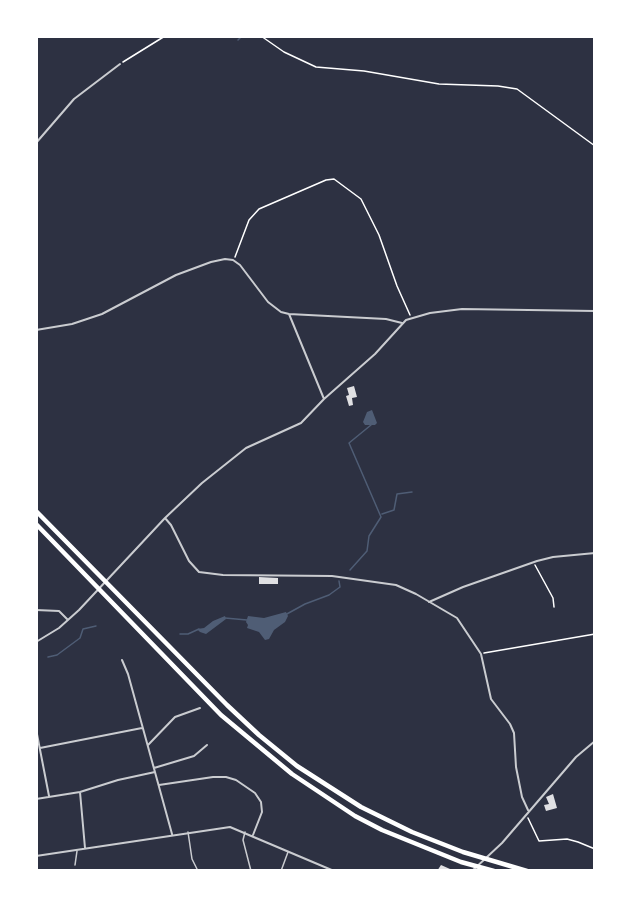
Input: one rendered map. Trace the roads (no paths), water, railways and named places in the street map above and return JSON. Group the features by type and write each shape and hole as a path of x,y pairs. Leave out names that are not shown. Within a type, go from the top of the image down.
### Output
{"highway":[{"path":"36,510 227,705 276,750 361,807 412,832 463,852 527,871"},
{"path":"36,524 221,715 292,774 355,816 382,830 461,862 494,871"}],"street":[{"path":"36,143 74,99 120,64"},
{"path":"36,330 72,324 93,317 116,308 176,276 225,259 233,260 240,265 271,305 289,314 386,319 402,323"},
{"path":"36,642 45,638 68,620 190,494 235,455 257,442 301,423 324,399 375,354 402,323 440,311 462,309 517,308 565,312 595,311"},
{"path":"289,314 324,399"},
{"path":"165,518 171,525 189,561 199,572 223,575 332,576 396,585 457,618 481,654 491,699 514,733 516,767 527,812"},
{"path":"429,602 533,562 554,557 595,553"},
{"path":"36,610 59,610 68,620"},
{"path":"122,660 126,665 172,834"},
{"path":"148,745 175,717 200,708"},
{"path":"40,748 142,728"},
{"path":"36,729 49,796"},
{"path":"472,871 498,847 576,757 595,741"},
{"path":"36,799 80,792 155,770 194,756 207,745"},
{"path":"36,762 42,761"},
{"path":"159,785 220,776 236,780 255,793 261,802 262,812 253,835"},
{"path":"80,792 85,848"},
{"path":"36,856 226,827 236,828 334,871"}],"lane":[{"path":"188,832 192,859 198,871"},
{"path":"245,832 243,840 251,871"},
{"path":"75,865 78,849"},
{"path":"281,871 288,851"}],"water":[{"path":"372,410 377,423 365,425 363,422 367,412"},
{"path":"286,612 288,616 285,622 274,630 269,639 265,640 259,632 247,628 248,616 264,618"},
{"path":"225,616 226,619 206,634 197,629 204,628"}],"waterway":[{"path":"238,40 242,36"},
{"path":"350,570 367,551 369,536 381,517 349,443 371,425"},
{"path":"382,514 394,510 397,494 412,492"},
{"path":"285,615 329,595 340,587 339,581"},
{"path":"225,618 247,620"},
{"path":"48,657 57,655 80,638 83,629 96,626"},
{"path":"180,634 188,634 199,629"}],"railway":[{"path":"58,871 65,871"}]}
